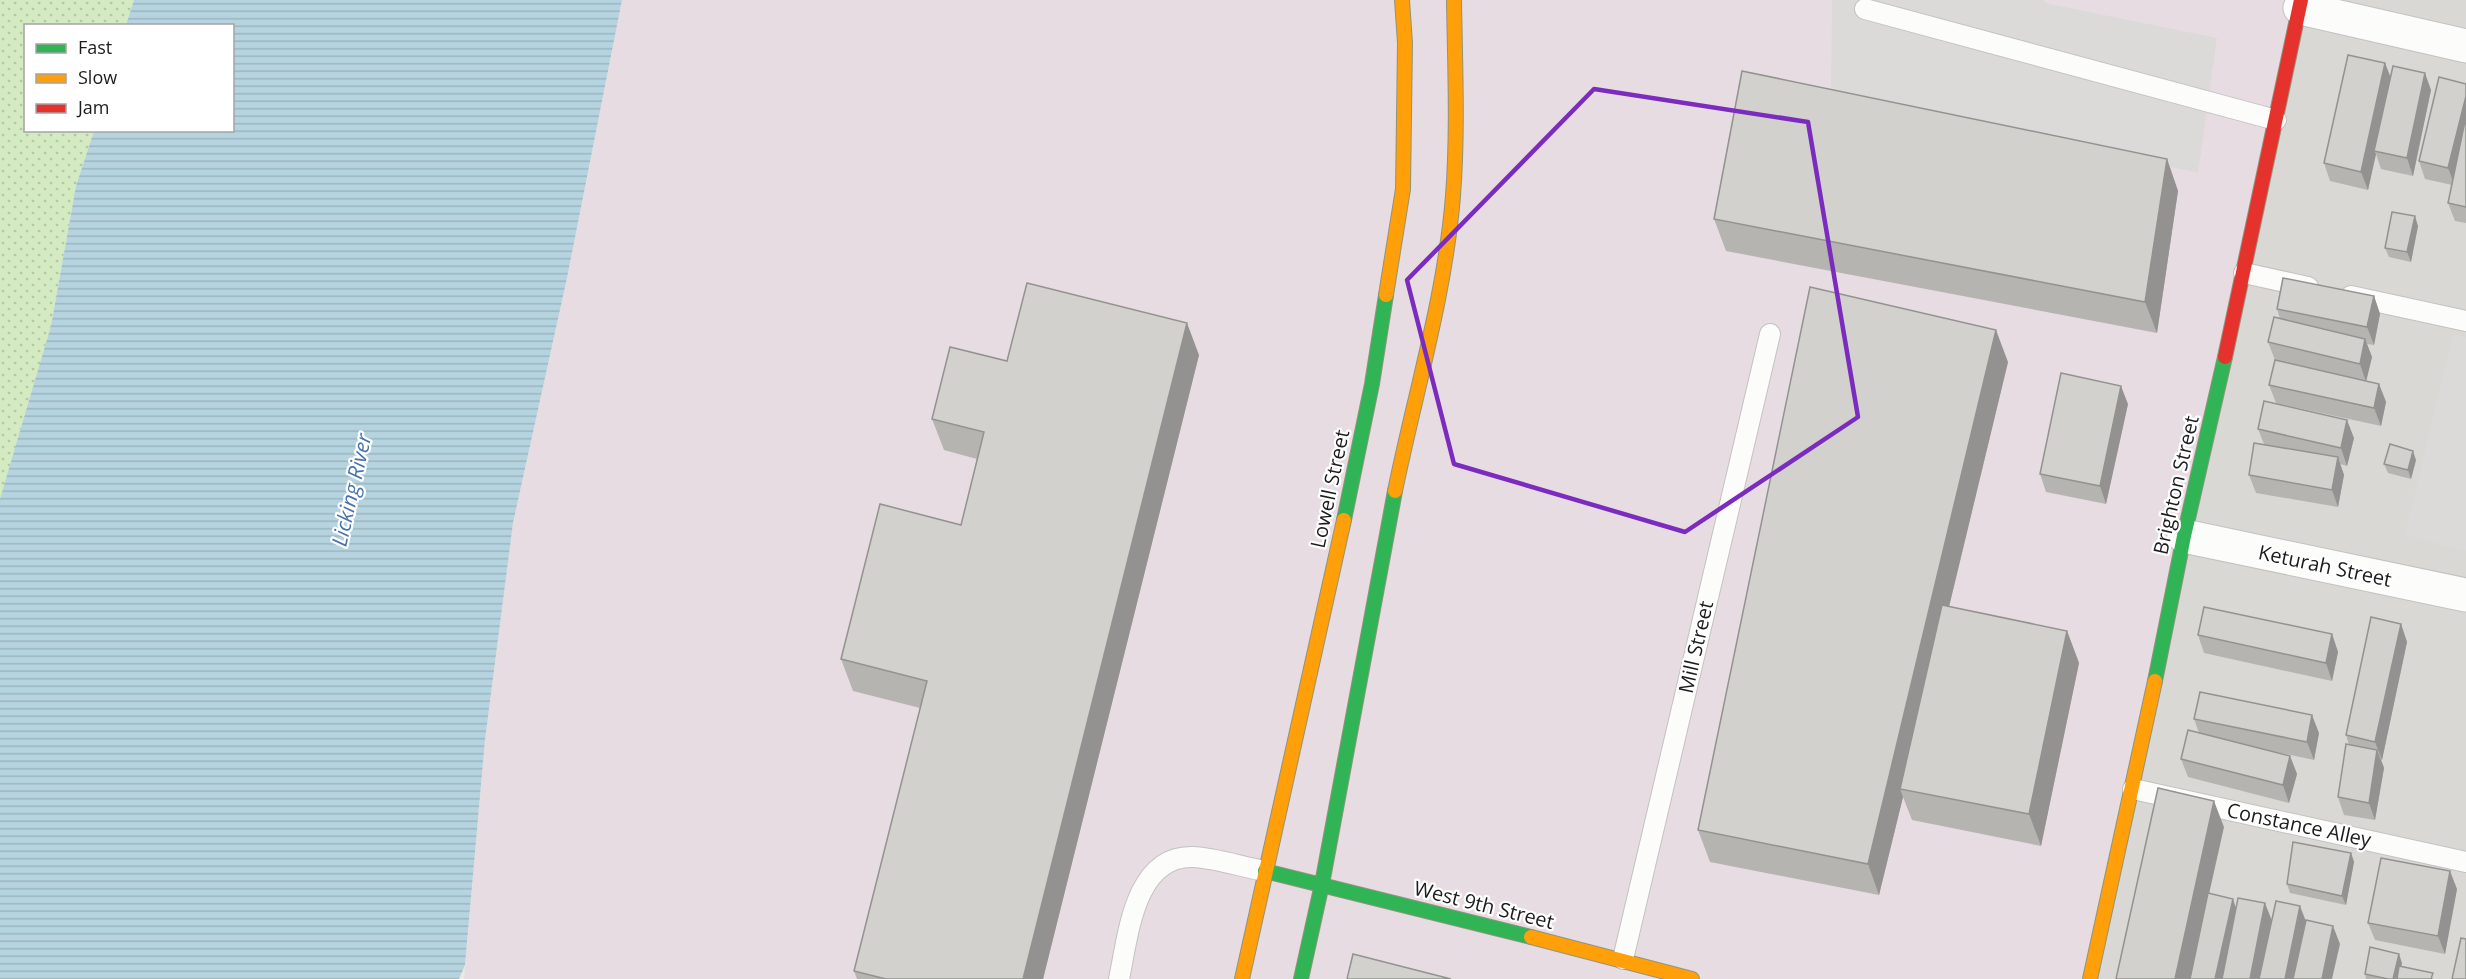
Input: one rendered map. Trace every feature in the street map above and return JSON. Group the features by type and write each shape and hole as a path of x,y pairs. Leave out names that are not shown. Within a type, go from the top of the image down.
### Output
{"main road":[{"name":"Lowell Street","path":"1242,979 1353,480 1372,384 1403,189 1405,43 1402,0"},
{"path":"1301,979 1322,884 1396,488 1419,392 1448,232 1453,197 1456,123 1454,0"},
{"name":"Brighton Street","path":"2090,979 2133,789 2184,536 2244,273 2301,4"},
{"name":"West 9th Street","path":"1265,871 1623,959 1692,979"}],"street":[{"path":"2301,4 2466,46"},
{"name":"Keturah Street","path":"2184,536 2466,595"}],"lane":[{"path":"1865,9 2276,120"},
{"path":"2244,273 2466,321"},
{"name":"Mill Street","path":"1623,959 1770,334"},
{"name":"Constance Alley","path":"2133,789 2466,862"},
{"path":"1119,979 1137,898 1150,876 1161,866 1179,859 1193,857 1265,871"}],"highlighted area":[{"path":"1594,89 1808,122 1858,417 1685,532 1454,464 1407,280"}],"shaded area":[{"path":"622,0 2301,0 2090,979 464,979 485,740 513,523 567,278"},
{"path":"1832,0 2044,0 2045,3 2217,38 2198,173 1831,90"},
{"path":"2301,0 2466,0 2466,979 2090,979"},
{"path":"2453,335 2466,337 2466,551 2405,535"}],"green space":[{"path":"0,0 134,0 126,24 24,24 24,132 94,132 76,186 51,326 0,503"}],"water":[{"name":"Licking River","path":"134,0 622,0 567,278 513,523 485,740 465,965 459,979 0,979 0,499 51,326 76,186 94,132 234,132 234,24 126,24"}],"building":[{"path":"2348,55 2385,63 2361,172 2324,163"},
{"path":"2393,66 2425,73 2407,158 2374,151"},
{"path":"1742,71 2167,159 2145,302 1714,219"},
{"path":"2439,77 2466,84 2466,96 2448,168 2419,161"},
{"path":"2466,121 2466,207 2448,203"},
{"path":"2392,212 2415,216 2407,252 2385,248"},
{"path":"2283,278 2374,296 2367,327 2277,309"},
{"path":"1027,283 1187,323 1023,979 886,979 854,971 927,681 841,659 880,504 961,525 984,432 932,419 950,347 1007,361"},
{"path":"1810,287 1996,330 1868,864 1698,830"},
{"path":"2274,317 2365,339 2360,364 2268,342"},
{"path":"2275,360 2379,384 2374,408 2269,385"},
{"path":"2061,373 2121,386 2100,486 2040,474"},
{"path":"2264,401 2347,420 2341,448 2258,429"},
{"path":"2254,443 2338,457 2332,490 2249,475"},
{"path":"2390,444 2413,451 2408,470 2384,464"},
{"path":"1942,605 2067,631 2029,814 1900,789"},
{"path":"2204,607 2332,634 2326,663 2198,635"},
{"path":"2371,617 2401,624 2375,742 2346,735"},
{"path":"2200,692 2312,715 2307,742 2194,719"},
{"path":"2188,730 2290,756 2283,785 2181,759"},
{"path":"2346,744 2377,750 2369,803 2338,797"},
{"path":"2158,788 2214,801 2175,979 2116,979"},
{"path":"2293,842 2351,853 2342,896 2287,884"},
{"path":"2381,858 2450,871 2438,936 2368,923"},
{"path":"2208,893 2233,899 2215,979 2190,979"},
{"path":"2238,898 2265,903 2250,979 2222,979"},
{"path":"2276,901 2300,906 2285,979 2259,979"},
{"path":"2306,920 2333,926 2322,979 2293,979"},
{"path":"2461,938 2466,939 2466,979 2452,979"},
{"path":"2370,947 2399,954 2393,979 2365,974"},
{"path":"1353,954 1451,979 1347,979"},
{"path":"2399,966 2433,973 2431,979 2397,979"}],"traffic: fast":[{"path":"1344,520 1372,384 1386,295"},
{"path":"2155,681 2184,536 2225,357"},
{"path":"1301,979 1322,884 1395,491"},
{"path":"1265,871 1531,937"}],"traffic: slow":[{"path":"1386,295 1403,189 1405,43 1402,0"},
{"path":"1395,491 1436,307 1449,233 1455,147 1454,0"},
{"path":"1242,979 1344,520"},
{"path":"2090,979 2155,681"},
{"path":"1531,937 1692,979"}],"traffic: jam":[{"path":"2225,357 2301,0"}]}
